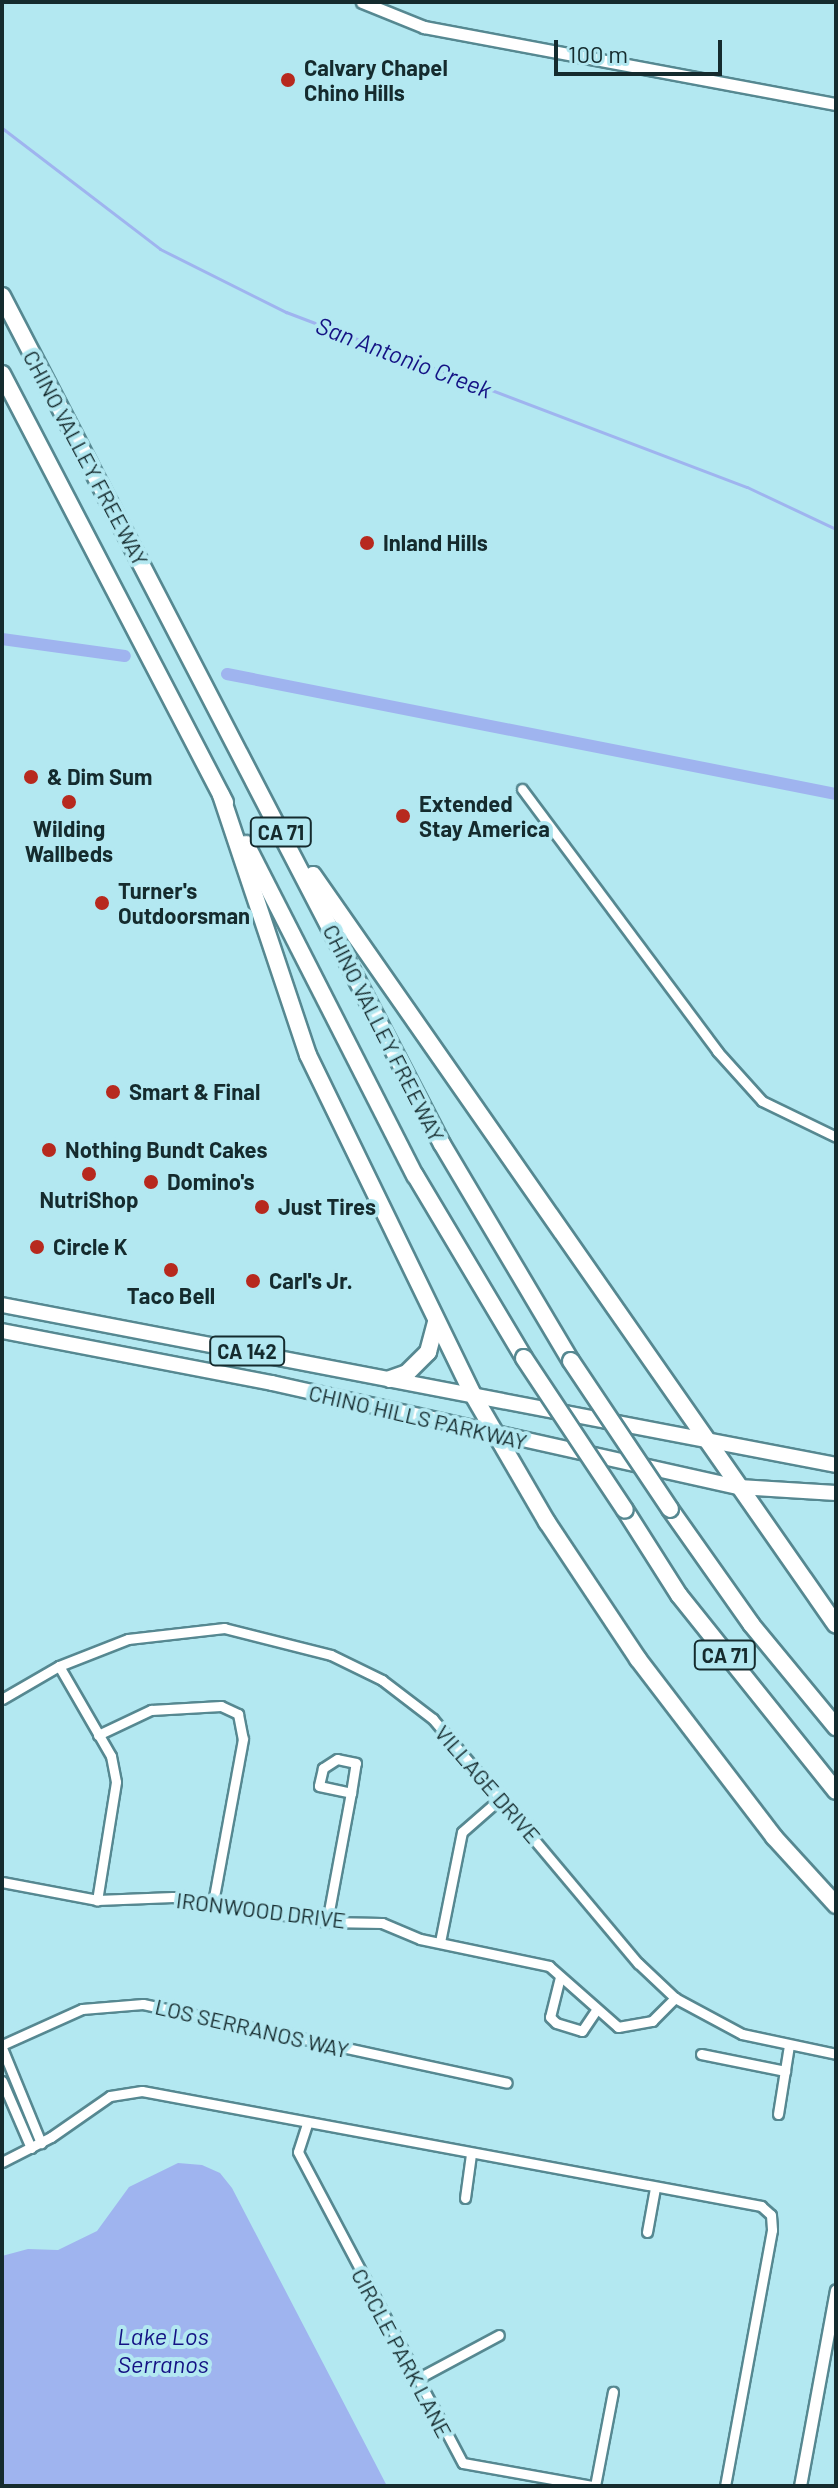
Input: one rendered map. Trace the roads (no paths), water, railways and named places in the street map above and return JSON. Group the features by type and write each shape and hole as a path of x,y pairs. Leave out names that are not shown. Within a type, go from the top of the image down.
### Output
{"highway":[{"name":"CHINO VALLEY FREEWAY","path":"2,296 442,1144 571,1361 670,1509 751,1624 836,1727"},
{"name":"CHINO VALLEY FREEWAY","path":"2,374 415,1175 524,1358 679,1595 836,1791"},
{"path":"221,795 308,1055 473,1395 501,1436 547,1522 638,1659 774,1837 836,1905"},
{"path":"276,823 836,1625"},
{"path":"390,1379 407,1373 428,1352 436,1322"}],"main road":[{"name":"CHINO HILLS PARKWAY","path":"2,1305 702,1436 836,1465"},
{"name":"CHINO HILLS PARKWAY","path":"2,1331 272,1383 739,1487 836,1493"}],"street":[{"path":"362,2 424,27 836,104"},
{"path":"522,789 762,1101 836,1137"},
{"name":"VILLAGE DRIVE","path":"2,1699 59,1666 128,1639 224,1628 310,1646 382,1680 433,1719 502,1797 638,1963 675,1998 742,2034 836,2054"},
{"path":"59,1666 111,1756 116,1782 97,1900"},
{"path":"98,1735 151,1710 221,1706 238,1714 243,1739 213,1902"},
{"path":"327,1922 351,1793 356,1763 337,1759 323,1768 319,1786 351,1793"},
{"path":"440,1942 462,1832 502,1797"},
{"name":"IRONWOOD DRIVE","path":"2,1882 97,1900 213,1902 327,1922 382,1923 440,1942 549,1966 618,2027 652,2021 675,1998"},
{"path":"560,1977 550,2017 556,2023 582,2031 596,2010"},
{"name":"LOS SERRANOS WAY","path":"2,2046 82,2009 143,2004 507,2083"},
{"path":"778,2114 789,2045"},
{"path":"2,2046 41,2143"},
{"path":"701,2054 785,2071"},
{"path":"2,2081 31,2148"},
{"path":"2,2162 41,2143 126,2091 761,2206 771,2215 725,2486"},
{"name":"CIRCLE PARK LANE","path":"307,2124 298,2152 415,2380 463,2463 593,2486"},
{"path":"465,2198 471,2154"},
{"path":"647,2232 655,2188"},
{"path":"800,2486 836,2290"},
{"path":"415,2380 499,2335"},
{"path":"593,2486 613,2392"},
{"path":"806,2453 810,2486"}],"water":[{"name":"Lake Los Serranos","path":"178,2163 202,2165 220,2173 232,2188 387,2486 2,2486 2,2256 28,2249 58,2250 97,2231 129,2187"}],"waterway":[{"name":"San Antonio Creek","path":"2,128 160,249 286,312 747,487 836,529"},
{"path":"2,639 125,656"},
{"path":"227,674 836,794"}],"place":[{"name":"Calvary Chapel Chino Hills","path":"288,80"},
{"name":"Inland Hills","path":"367,543"},
{"name":"& Dim Sum","path":"31,777"},
{"name":"Wilding Wallbeds","path":"69,802"},
{"name":"Extended Stay America","path":"403,816"},
{"name":"Turner's Outdoorsman","path":"102,903"},
{"name":"Smart & Final","path":"113,1092"},
{"name":"Nothing Bundt Cakes","path":"49,1150"},
{"name":"NutriShop","path":"89,1174"},
{"name":"Domino's","path":"151,1182"},
{"name":"Just Tires","path":"262,1207"},
{"name":"Circle K","path":"37,1247"},
{"name":"Taco Bell","path":"171,1270"},
{"name":"Carl's Jr.","path":"253,1281"}]}
